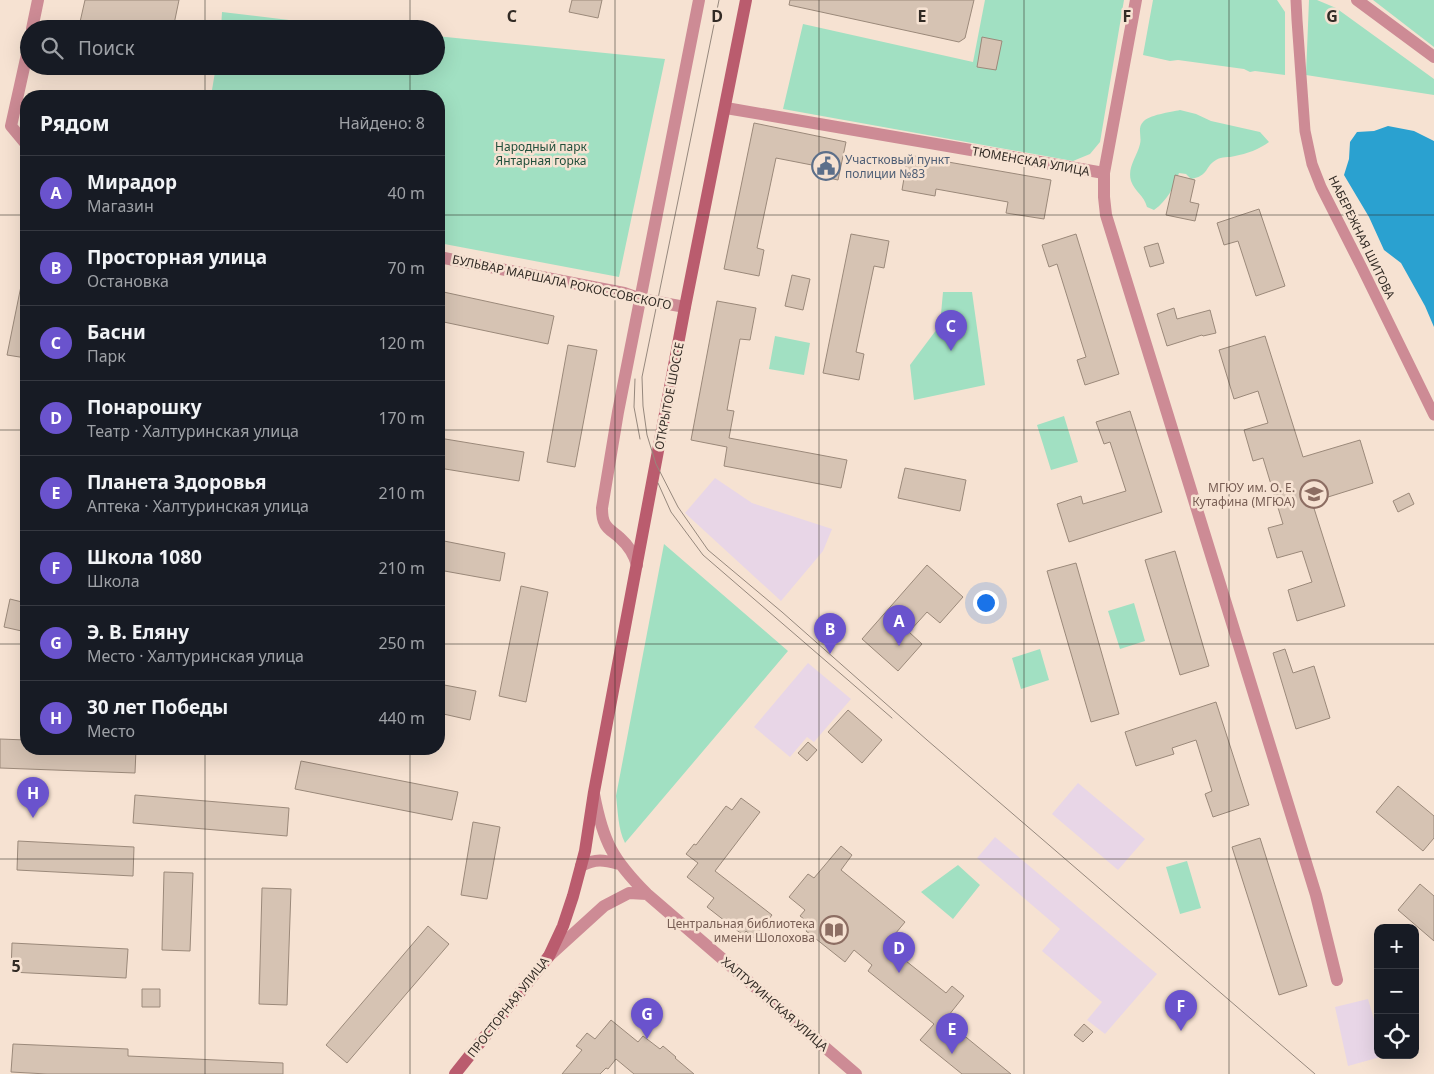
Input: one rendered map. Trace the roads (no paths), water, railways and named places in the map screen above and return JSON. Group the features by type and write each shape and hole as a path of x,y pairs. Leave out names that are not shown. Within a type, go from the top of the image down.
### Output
{"main road":[{"name":"ОТКРЫТОЕ ШОССЕ","path":"594,792 685,308 746,0"},
{"name":"ПРОСТОРНАЯ УЛИЦА","path":"455,1074 549,956 565,919 581,866 594,792"}],"street":[{"path":"34,20 38,0"},
{"path":"638,565 629,547 605,523 602,516 602,508 618,412 700,0"},
{"name":"ТЮМЕНСКАЯ УЛИЦА","path":"726,108 1104,174 1136,0"},
{"name":"НАБЕРЕЖНАЯ ШИТОВА","path":"1296,0 1305,131 1312,164 1320,187 1434,415"},
{"path":"1357,0 1434,57"},
{"path":"20,137 11,126 22,75"},
{"path":"1104,174 1106,215 1316,895 1337,980"},
{"name":"БУЛЬВАР МАРШАЛА РОКОССОВСКОГО","path":"445,258 624,293 641,299 685,308"},
{"name":"ХАЛТУРИНСКАЯ УЛИЦА","path":"594,792 604,836 619,864 647,894 856,1074"},
{"path":"581,866 590,861 598,860 619,864"},
{"path":"549,956 604,906 629,893 647,894"}],"water":[{"path":"1388,126 1414,131 1434,141 1434,327 1425,306 1401,263 1384,250 1369,217 1344,175 1349,159 1350,142 1357,132 1374,131"}],"tram line":[{"path":"719,0 642,377 647,435 656,464 678,507 708,550 1315,1074"},
{"path":"635,379 634,407 640,439"},
{"path":"658,483 671,512 703,555 892,718"}],"place":[{"name":"Участковый пункт полиции №83","path":"826,166"},
{"name":"Басни","path":"951,351"},
{"name":"МГЮУ им. О. Е. Кутафина (МГЮА)","path":"1314,494"},
{"name":"Мирадор","path":"899,646"},
{"name":"Просторная улица","path":"830,654"},
{"name":"30 лет Победы","path":"33,818"},
{"name":"Центральная библиотека имени Шолохова","path":"834,930"},
{"name":"Понарошку","path":"899,973"},
{"name":"Школа 1080","path":"1181,1031"},
{"name":"Э. В. Еляну","path":"647,1039"},
{"name":"Планета Здоровья","path":"952,1054"}],"park label":[{"name":"Народный парк Янтарная горка","path":"541,153"}]}
